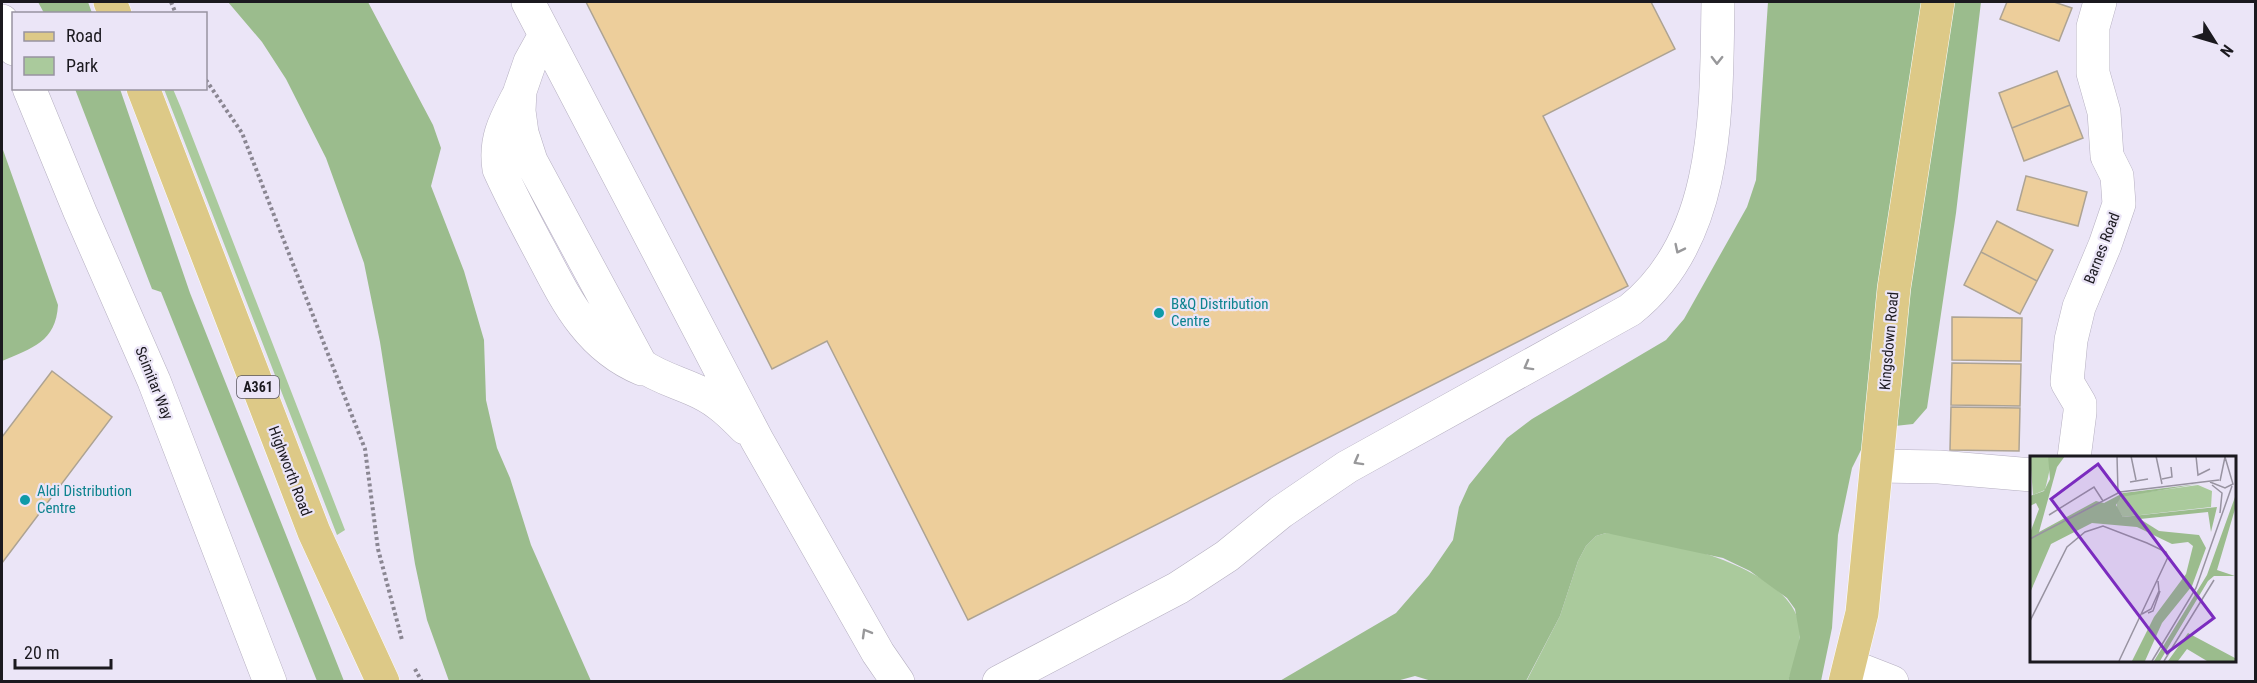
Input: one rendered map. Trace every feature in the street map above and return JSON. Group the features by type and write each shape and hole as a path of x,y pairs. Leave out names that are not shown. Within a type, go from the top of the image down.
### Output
{"main road":[{"name":"Kingsdown Road","path":"1848,674 1862,613 1897,266 1938,2"},
{"name":"Highworth Road","path":"144,90 314,532 384,681"}],"street":[{"path":"528,2 757,440 878,653 898,681"},
{"path":"999,681 1178,588 1227,556 1281,512 1347,467 1630,310 1647,297 1662,281 1673,262 1699,203 1714,132 1718,2"},
{"name":"Barnes Road","path":"2074,456 2080,412 2079,404 2067,382 2072,340 2079,307 2119,204 2117,176 2107,156 2104,112 2093,73 2093,27 2100,2"},
{"path":"2,21 12,44"},
{"path":"545,34 530,62 520,91 519,111 531,161 641,365 652,373 704,394 730,413 757,440"},
{"name":"Scimitar Way","path":"30,90 154,381 270,681"},
{"path":"1878,466 1939,467 2030,475"},
{"path":"1848,674 1892,681"}],"path":[{"path":"207,81 242,133 365,449 378,549 404,644"},
{"path":"411,661 422,681"}],"green space":[{"path":"38,2 88,2 92,12 43,12"},
{"path":"228,2 368,2 433,125 441,148 431,186 464,271 484,340 486,400 497,448 510,478 531,545 591,681 449,681 427,620 415,564 380,342 364,263 326,158 286,79 262,42"},
{"path":"1768,2 1981,2 1956,213 1927,408 1913,424 1886,427 1861,450 1852,468 1838,535 1832,628 1821,681 1788,681 1800,637 1795,609 1787,598 1750,571 1723,558 1606,533 1596,536 1586,546 1578,561 1560,616 1526,681 1435,682 1415,676 1393,682 1278,682 1396,613 1429,575 1453,540 1459,507 1469,485 1507,438 1532,419 1666,340 1684,319 1747,207 1756,180"},
{"path":"75,90 120,90 190,293 344,681 317,681 161,292 152,289"},
{"path":"164,90 173,90 181,108 345,530 337,535"},
{"path":"2,147 58,305 53,328 47,336 32,347 2,361"},
{"path":"1606,533 1687,548 1747,570 1771,585 1790,603 1799,624 1799,646 1788,681 1526,682 1560,616 1578,561 1586,546 1596,536"}],"building":[{"name":"B&Q Distribution Centre","path":"586,2 1651,2 1675,49 1543,116 1628,286 968,620 827,341 772,369"},
{"path":"2007,2 2054,2 2072,8 2059,41 2000,19"},
{"path":"2057,71 2070,105 2012,128 1999,93"},
{"path":"2070,105 2083,138 2024,161 2012,128"},
{"path":"2026,176 2087,192 2078,226 2017,210"},
{"path":"1997,221 2053,250 2037,281 1981,252"},
{"path":"1981,252 2037,281 2020,314 1964,285"},
{"path":"1952,317 2022,318 2021,361 1952,360"},
{"path":"1952,363 2021,364 2020,406 1951,405"},
{"name":"Aldi Distribution Centre","path":"52,371 112,417 2,563 2,437"},
{"path":"1951,407 2020,408 2019,451 1950,450"}],"place":[{"name":"B&Q Distribution Centre","path":"1159,313"},
{"name":"Aldi Distribution Centre","path":"25,500"}]}
